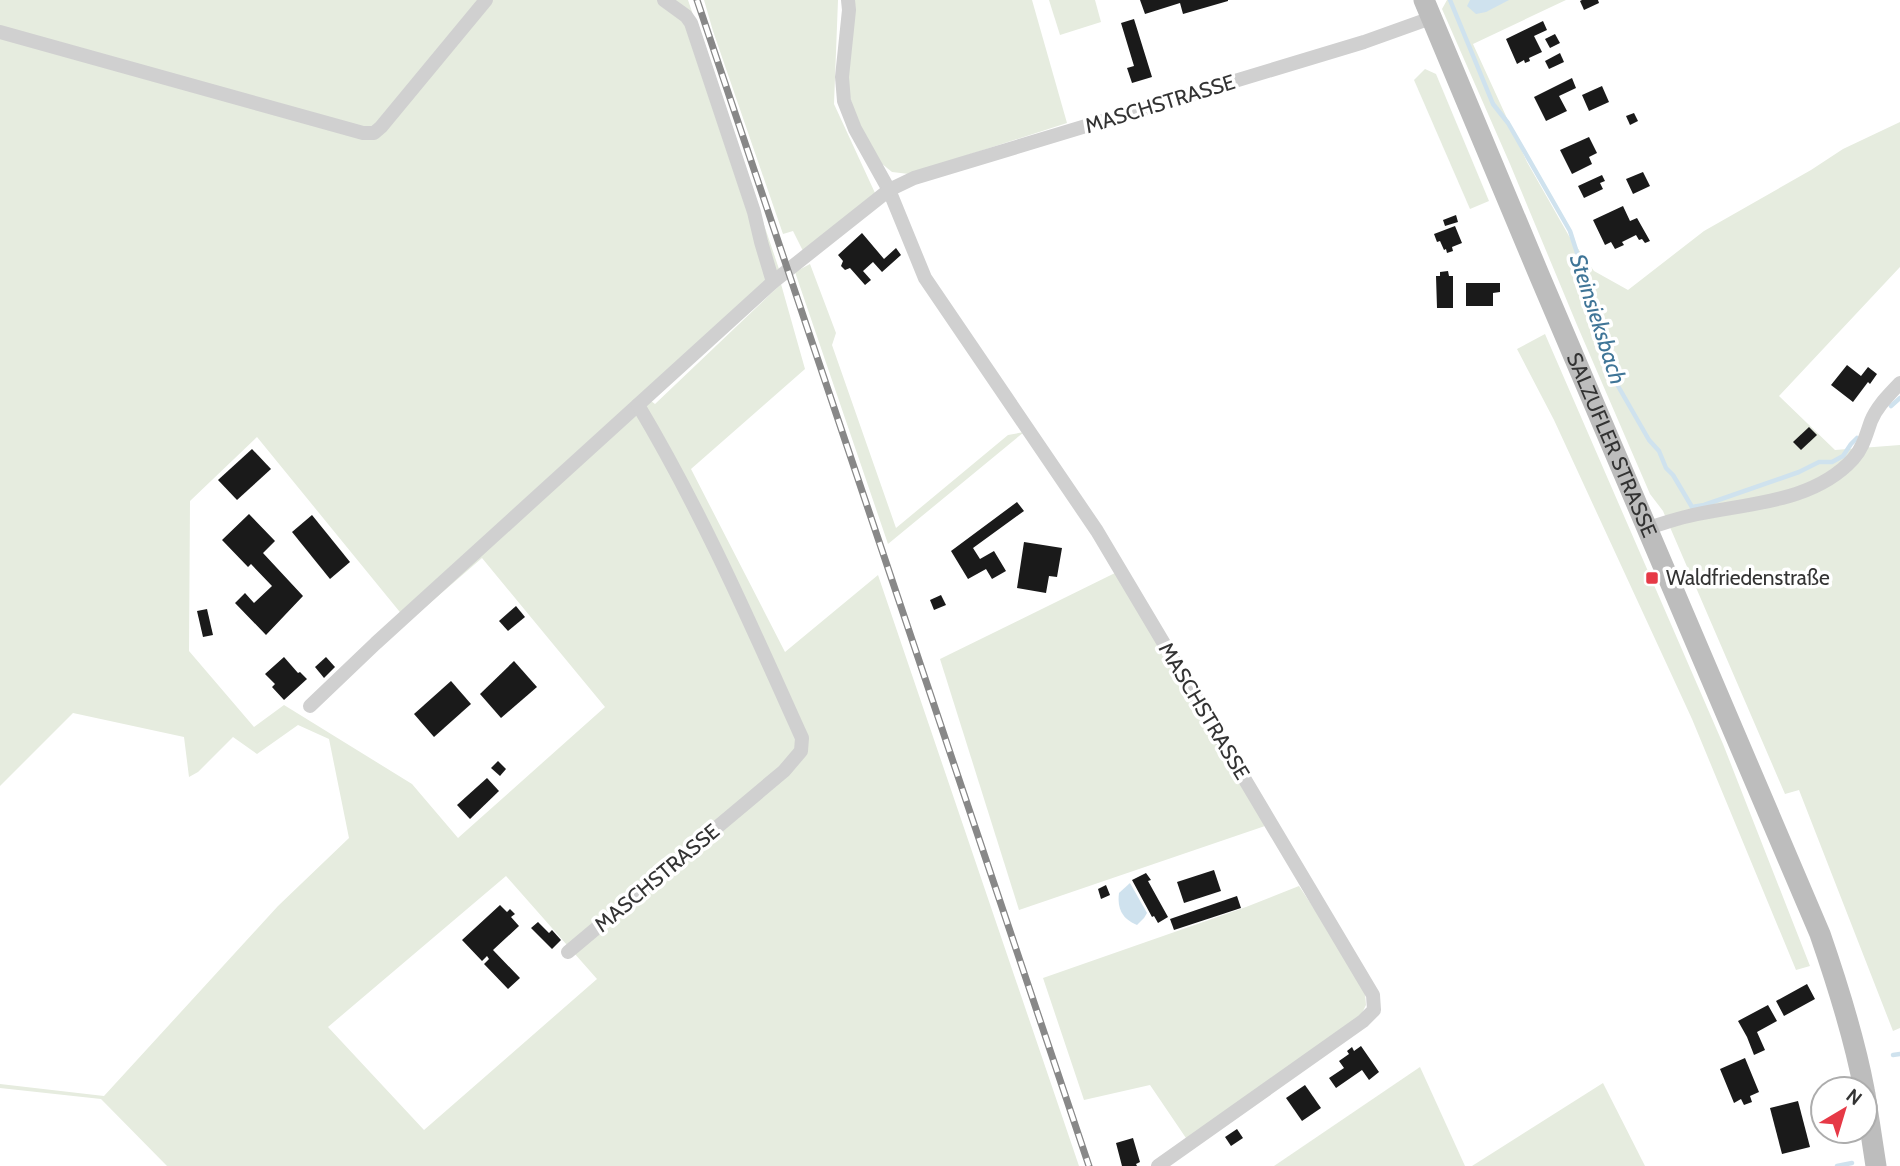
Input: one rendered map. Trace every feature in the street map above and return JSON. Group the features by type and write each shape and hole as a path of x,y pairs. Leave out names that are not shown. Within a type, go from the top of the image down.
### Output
{"main road":[{"name":"SALZUFLER STRASSE","path":"1427,9 1821,934 1842,997 1861,1075"},
{"name":"SALZUFLER STRASSE","path":"1873,1145 1876,1166"}],"street":[{"path":"0,32 363,133 374,133 382,127 486,0"},
{"path":"664,0 691,23 754,212 774,282"},
{"name":"MASCHSTRASSE","path":"848,0 842,77 844,101 855,129 889,190 925,278 1097,531 1373,995 1374,1010 1363,1021 1158,1166"},
{"name":"MASCHSTRASSE","path":"310,706 401,620 774,282 889,190 914,178 1364,42 1427,9"},
{"path":"1648,528 1686,516 1799,494 1824,482 1853,459 1863,446 1877,410 1900,383"},
{"name":"MASCHSTRASSE","path":"568,952 784,771 801,751 802,738 721,559 671,460 638,405"}],"shaded area":[{"path":"0,0 688,0 779,269 642,394 655,404 781,284 805,369 691,469 785,652 878,575 1079,1166 167,1166 101,1099 0,1088 0,1084 104,1096 278,906 349,838 329,739 298,725 257,754 233,737 198,772 189,777 184,737 73,713 0,786","holes":["257,437 408,622 482,558 605,707 458,838 412,784 284,705 254,727 189,651 190,501","506,876 597,979 424,1130 328,1027"]},
{"path":"704,0 838,0 834,104 875,193 804,253 793,231 783,234"},
{"path":"852,0 1032,0 1067,123 909,174 892,172 876,159 856,118 846,83"},
{"path":"1049,0 1095,0 1101,22 1060,35"},
{"path":"1447,0 1566,0 1473,44 1527,162 1569,236 1594,271 1628,290 1704,231 1843,149 1900,122 1900,267 1779,396 1835,450 1900,445 1900,1028 1893,1031 1799,790 1785,794 1663,511 1650,494 1442,9"},
{"path":"1425,69 1436,74 1489,201 1470,209 1414,80"},
{"path":"810,264 836,333 832,345 896,528 1008,435 1024,432 888,544 795,272"},
{"path":"1545,334 1723,744 1810,966 1796,970 1692,719 1554,420 1517,349"},
{"path":"1117,572 1265,826 1019,910 940,659"},
{"path":"1299,886 1365,993 1366,1005 1360,1017 1188,1141 1150,1085 1084,1100 1043,978"},
{"path":"1420,1067 1465,1166 1274,1166"},
{"path":"1603,1083 1645,1166 1472,1166"}],"water":[{"path":"1470,0 1509,0 1476,14 1467,6"},
{"path":"1130,883 1147,913 1137,925 1124,916 1119,903 1119,893"}],"building":[{"path":"1140,0 1228,1 1183,14 1180,3 1145,14"},
{"path":"1598,0 1599,3 1584,10 1580,1"},
{"path":"1134,19 1152,77 1132,83 1127,68 1134,66 1121,23"},
{"path":"1543,21 1547,30 1534,36 1542,52 1529,58 1530,61 1525,63 1524,60 1517,64 1506,39"},
{"path":"1555,34 1560,43 1550,48 1545,39"},
{"path":"1560,53 1564,62 1549,69 1545,61"},
{"path":"1572,78 1576,88 1559,96 1567,111 1546,121 1534,97"},
{"path":"1602,86 1609,102 1589,111 1582,95"},
{"path":"1634,113 1638,121 1630,125 1626,116"},
{"path":"1589,137 1597,153 1589,157 1592,164 1572,174 1560,150"},
{"path":"1643,172 1650,186 1633,194 1626,179"},
{"path":"1602,175 1605,181 1600,183 1603,189 1584,198 1578,186"},
{"path":"1623,206 1630,221 1637,218 1650,241 1645,243 1636,235 1615,249 1611,242 1605,245 1593,220"},
{"path":"1456,215 1458,222 1445,226 1443,220"},
{"path":"1455,226 1462,243 1452,247 1453,251 1447,253 1434,234"},
{"path":"862,233 884,259 896,248 901,255 882,272 873,262 863,271 871,280 865,285 850,268 845,270 841,266 843,261 838,255"},
{"path":"1448,271 1449,276 1453,276 1453,308 1437,308 1436,276 1440,276 1440,272"},
{"path":"1466,283 1500,283 1500,292 1493,293 1493,306 1466,306"},
{"path":"1847,365 1861,376 1868,367 1877,374 1853,402 1831,385"},
{"path":"1809,427 1817,435 1801,450 1793,442"},
{"path":"252,449 271,469 237,500 218,480"},
{"path":"1017,502 1024,511 973,548 980,559 994,551 1006,571 992,579 986,569 968,579 951,551"},
{"path":"249,514 275,541 263,553 303,596 266,635 235,603 245,593 254,603 272,586 251,564 248,567 222,540"},
{"path":"312,515 350,562 330,579 292,532"},
{"path":"1024,542 1062,548 1057,577 1049,576 1046,593 1017,588"},
{"path":"941,595 946,605 934,610 930,600"},
{"path":"516,606 525,617 508,631 499,621"},
{"path":"207,609 213,635 203,637 197,611"},
{"path":"284,657 307,679 284,700 272,687 275,684 265,674"},
{"path":"326,657 335,667 324,678 315,667"},
{"path":"514,661 537,687 501,718 480,694"},
{"path":"451,681 471,704 434,737 414,714"},
{"path":"498,761 506,769 500,776 491,768"},
{"path":"487,778 499,791 470,819 457,805"},
{"path":"1214,870 1221,891 1184,903 1177,882"},
{"path":"1146,873 1168,917 1158,923 1132,880"},
{"path":"1106,885 1110,895 1101,899 1098,889"},
{"path":"1237,896 1241,908 1174,930 1170,919"},
{"path":"500,905 507,912 510,909 515,914 511,917 519,926 493,950 520,978 508,989 484,964 489,959 487,956 482,961 462,940"},
{"path":"538,922 549,933 552,930 561,940 552,949 531,928"},
{"path":"1807,984 1815,999 1784,1016 1776,1001"},
{"path":"1768,1005 1777,1021 1757,1032 1765,1050 1754,1055 1738,1021"},
{"path":"1361,1046 1379,1072 1369,1080 1362,1070 1336,1088 1329,1078 1344,1068 1339,1061 1349,1054 1347,1051 1352,1047 1354,1051"},
{"path":"1745,1058 1759,1092 1750,1096 1752,1102 1744,1105 1741,1099 1734,1103 1720,1069"},
{"path":"1305,1085 1321,1108 1302,1121 1286,1098"},
{"path":"1798,1101 1810,1147 1782,1154 1770,1108"},
{"path":"1237,1129 1243,1138 1231,1146 1225,1137"},
{"path":"1133,1138 1140,1162 1137,1166 1122,1166 1116,1143"}],"waterway":[{"name":"Steinsieksbach","path":"1450,0 1493,104 1508,123 1570,231 1596,329 1618,386 1692,507 1799,472 1819,462 1832,462 1843,456 1857,438"},
{"name":"Steinsieksbach","path":"1891,406 1900,398"},
{"path":"1893,1055 1900,1054"},
{"path":"1837,1166 1852,1163"}],"railway":[{"path":"697,0 1089,1166"}],"place":[{"name":"Waldfriedenstraße","path":"1652,578"}]}
